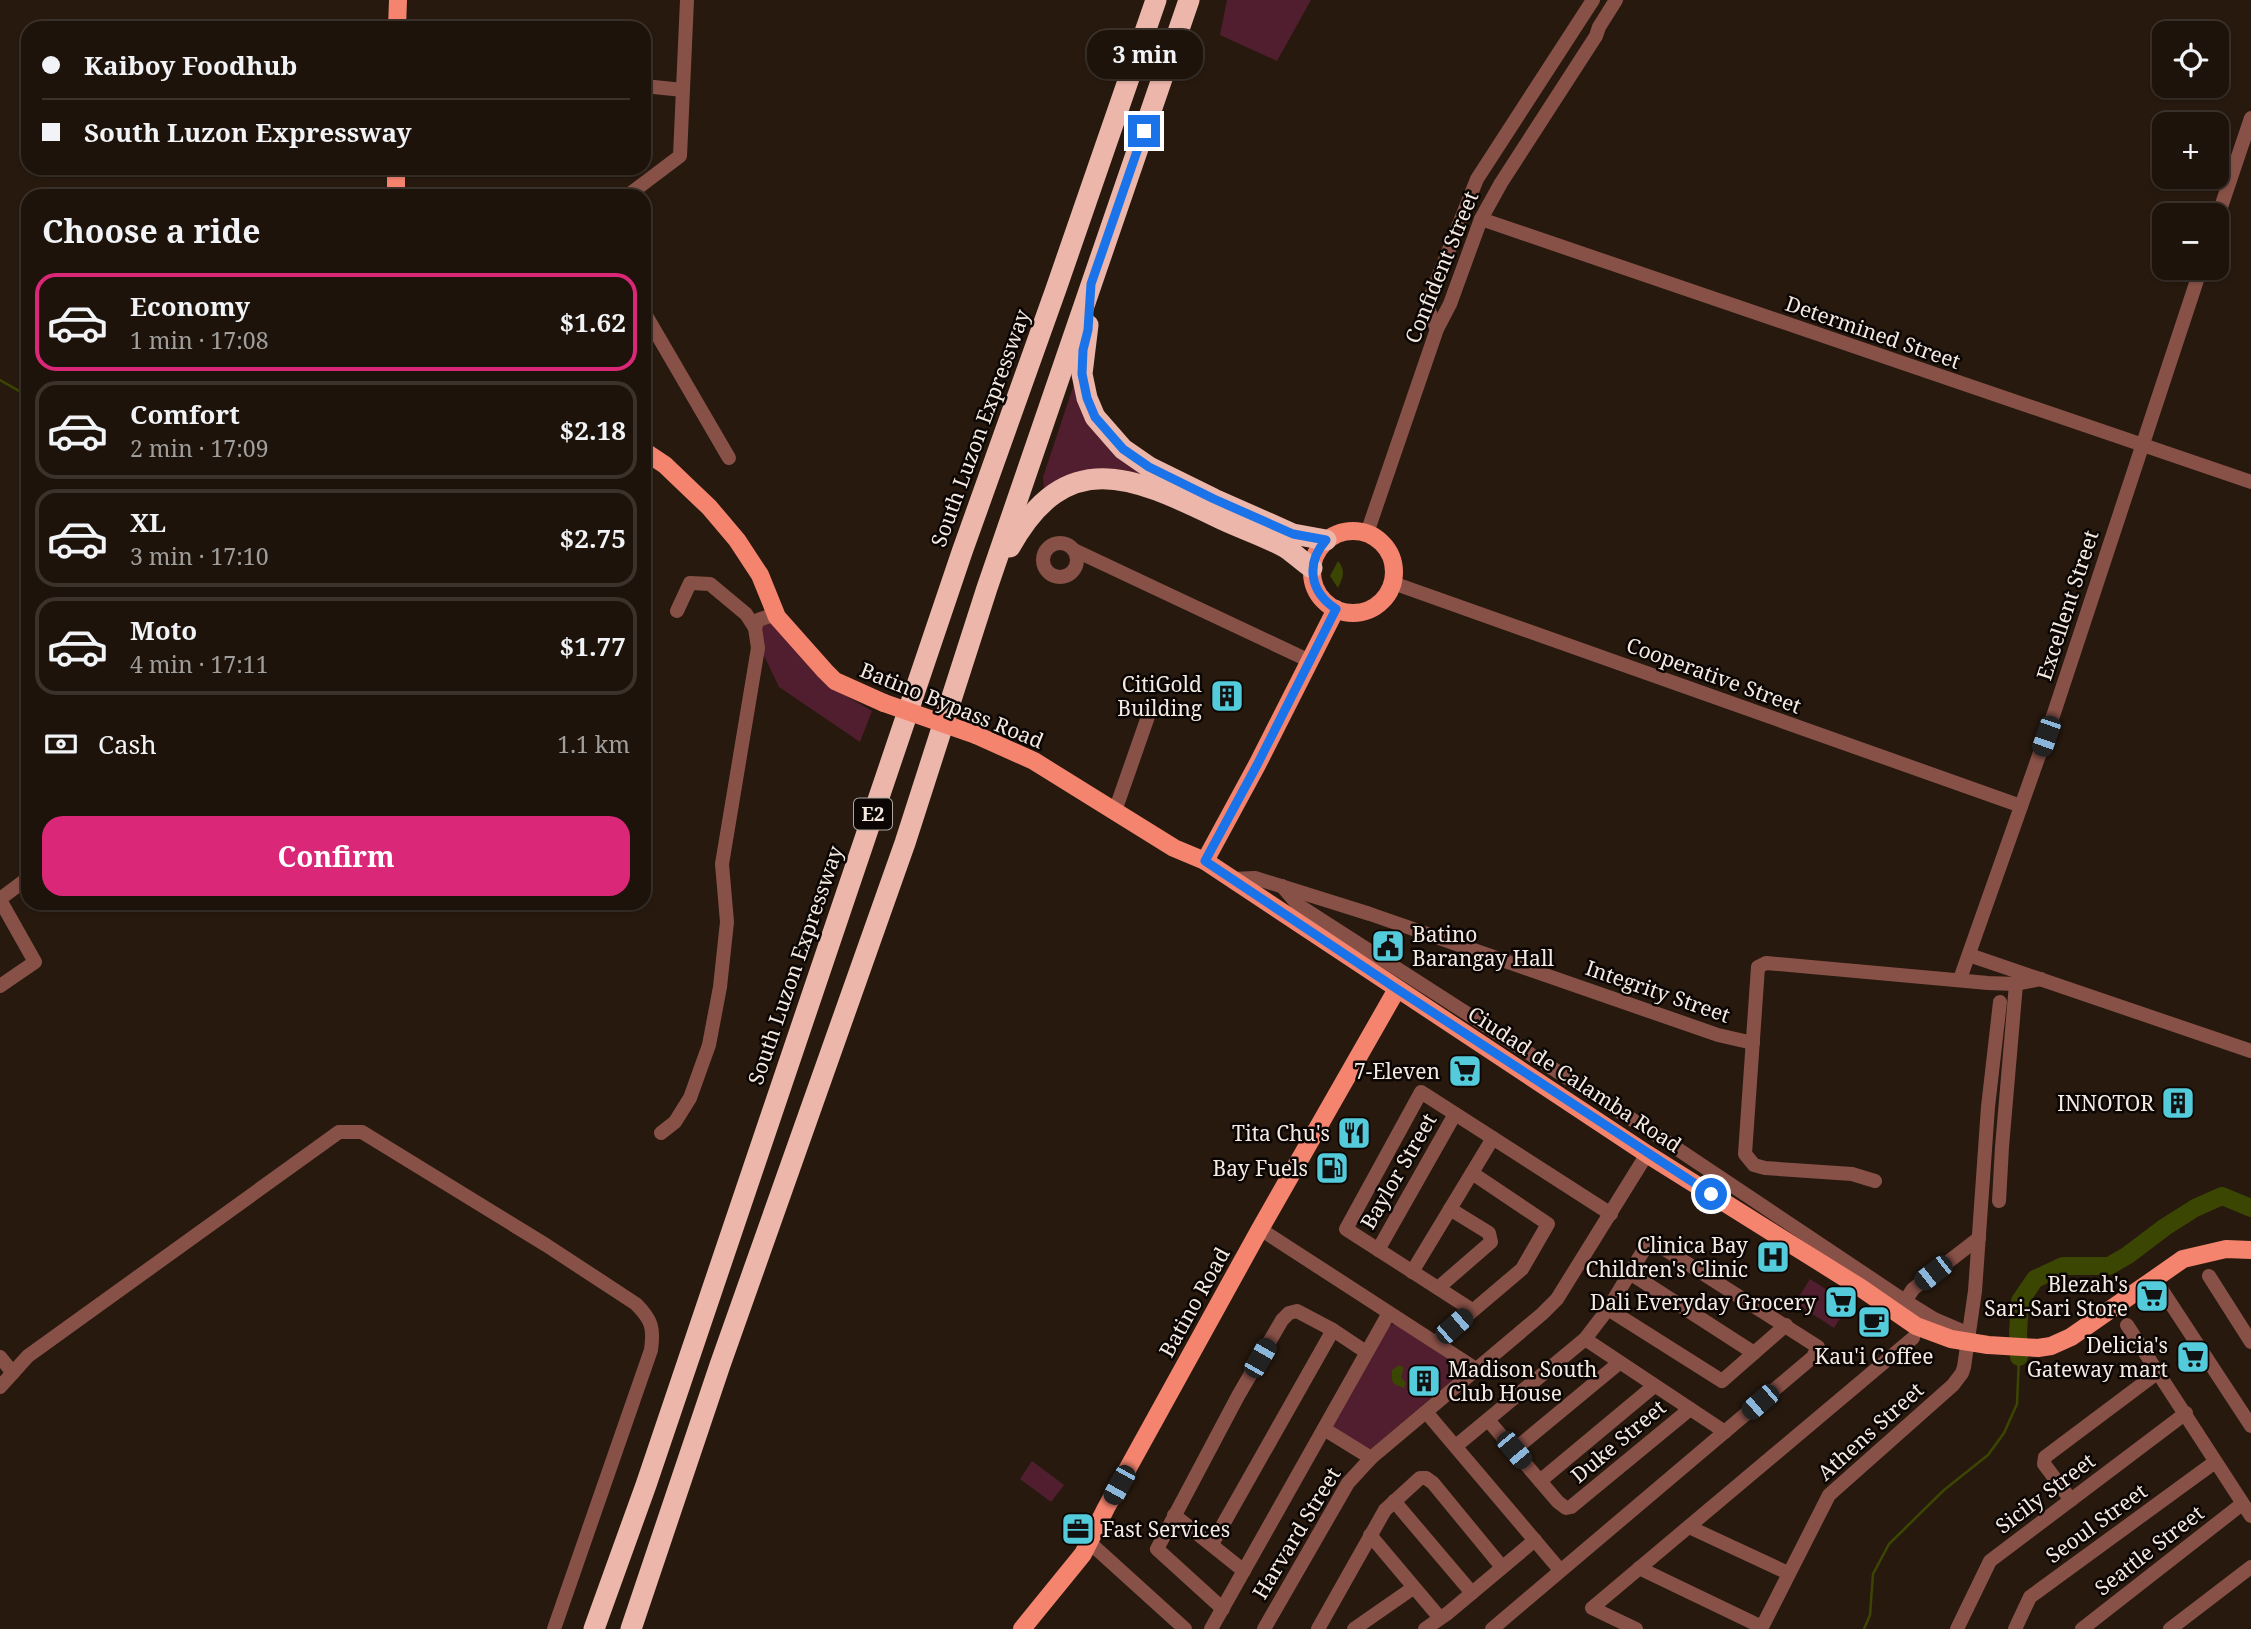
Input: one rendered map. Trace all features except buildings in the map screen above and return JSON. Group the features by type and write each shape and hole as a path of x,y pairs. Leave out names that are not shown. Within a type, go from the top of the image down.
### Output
{"highway":[{"name":"South Luzon Expressway","path":"594,1629 646,1485 957,565 1156,0"},
{"name":"E2","path":"631,1629 720,1365 905,844 987,588 1189,0"},
{"path":"1091,284 1082,374 1087,398 1095,417 1108,435 1149,467 1214,499 1293,534 1326,540"},
{"path":"987,588 1022,526 1036,509 1058,491 1072,484 1097,479 1125,480 1172,496 1285,548 1312,568"}],"main road":[{"path":"397,21 398,0"},
{"name":"Batino Bypass Road","path":"651,456 665,465 709,507 737,540 760,575 776,617 835,681 884,703 976,736 1034,761 1174,848 1205,861 1231,879"},
{"path":"1345,531 1367,533 1386,547 1392,558 1393,583 1384,598 1370,609 1353,613 1336,609 1325,602 1312,581 1312,568 1318,548 1326,540 1345,531"},
{"path":"1205,861 1336,609"},
{"name":"Ciudad de Calamba Road","path":"1231,879 1647,1154 1861,1288 1916,1326 1933,1334 1968,1338 1988,1345 2039,1348 2051,1346 2071,1337 2174,1263 2194,1255 2226,1249 2251,1250"},
{"name":"Batino Road","path":"1022,1629 1083,1554 1260,1229 1397,989"}],"street":[{"path":"636,189 680,156 687,0"},
{"path":"1437,329 1429,312 1429,300 1472,191 1593,0"},
{"name":"Confident Street","path":"1367,533 1437,329 1450,304 1481,219 1500,183 1596,36 1616,0"},
{"path":"651,87 683,90"},
{"path":"2222,203 2251,118"},
{"name":"Determined Street","path":"1481,219 2251,482"},
{"name":"Excellent Street","path":"1960,979 2021,806 2197,280"},
{"path":"651,324 729,458"},
{"path":"1074,550 1310,661"},
{"path":"661,1133 675,1122 690,1098 709,1045 720,987 727,922 722,864 758,648 755,628 746,614 710,584 690,583 677,611"},
{"name":"Cooperative Street","path":"1393,583 2021,806"},
{"path":"755,628 758,620 770,615 776,617"},
{"path":"1115,811 1151,708"},
{"name":"Integrity Street","path":"1231,879 1255,878 1282,886 1718,1035 1753,1043"},
{"path":"0,986 35,961 0,899 21,882"},
{"path":"1282,886 1298,905 1664,1140 1905,1301 1968,1338"},
{"path":"1969,955 2251,1051"},
{"path":"1875,1181 1852,1174 1765,1168 1754,1165 1745,1154 1758,967 1766,963 2016,984 2042,979"},
{"path":"1999,1201 2001,1147 2016,984"},
{"name":"Athens Street","path":"1762,1628 1829,1495 1958,1380 1964,1367 1975,1291 1990,1087 2000,1002"},
{"path":"1472,1310 1346,1229 1421,1092 1611,1214"},
{"name":"Baylor Street","path":"1378,1250 1455,1114"},
{"path":"0,1387 28,1356 338,1132 362,1132 546,1245 636,1304 648,1316 654,1333 651,1350 554,1629"},
{"path":"1412,1272 1493,1138"},
{"name":"Harvard Street","path":"1264,1629 1340,1494 1357,1471 1557,1299 1647,1154"},
{"path":"1436,1342 1522,1269 1548,1224 1472,1173"},
{"path":"1438,1288 1491,1242 1489,1233 1450,1209"},
{"path":"1260,1229 1476,1369"},
{"path":"1905,1301 1913,1289 1979,1238"},
{"path":"1456,1446 1585,1339 1608,1309 1648,1243 1652,1241 1818,1347 1813,1357 1492,1629"},
{"path":"1630,1273 1754,1353"},
{"path":"2209,1276 2251,1342"},
{"path":"2154,1278 2251,1426"},
{"path":"1608,1309 1722,1381 1786,1325"},
{"path":"1223,1609 1157,1549 1238,1396 1286,1315 1297,1311 1334,1330 1366,1352"},
{"path":"1211,1629 1389,1313"},
{"path":"2127,1325 2251,1516"},
{"path":"1212,1544 1334,1330"},
{"path":"1636,1629 1592,1608 1913,1338"},
{"path":"1585,1339 1725,1432"},
{"path":"0,1357 13,1373"},
{"path":"1514,1450 1619,1363"},
{"path":"2071,1500 2044,1464 2045,1457 2157,1373"},
{"path":"1540,1481 1654,1386"},
{"name":"Duke Street","path":"1488,1420 1566,1508 1572,1507 1690,1409"},
{"path":"1426,1412 1560,1570"},
{"name":"Sicily Street","path":"1956,1629 1990,1561 2186,1413"},
{"path":"1324,1429 1371,1458"},
{"name":"Seoul Street","path":"2015,1629 2031,1597 2215,1462"},
{"path":"1325,1627 1385,1510 1420,1478 1426,1478 1433,1483 1502,1567"},
{"path":"1394,1501 1472,1593"},
{"name":"Seattle Street","path":"2082,1629 2242,1504"},
{"path":"1174,1515 1244,1572"},
{"path":"1689,1527 1788,1573"},
{"path":"1370,1535 1440,1618"},
{"path":"1425,1629 1535,1540"},
{"path":"1089,1542 1185,1629"},
{"path":"2170,1629 2251,1567"},
{"path":"1639,1568 1762,1628"},
{"path":"1354,1629 1413,1588"}],"shaded area":[{"path":"1227,0 1311,0 1277,61 1220,35"},
{"path":"1075,381 1139,468 1141,475 1114,469 1102,470 1080,476 1044,492 1043,477"},
{"path":"1338,561 1343,574 1338,588 1330,576"},
{"path":"775,612 826,684 872,711 860,742 779,687 747,620"},
{"path":"1810,1279 1849,1304 1834,1328 1795,1303"},
{"path":"1395,1324 1464,1370 1370,1450 1331,1426 1387,1326"},
{"path":"1399,1365 1404,1368 1401,1377 1406,1383 1404,1388 1394,1384 1392,1380 1392,1370"},
{"path":"1032,1461 1064,1485 1051,1502 1020,1479"}],"waterway":[{"path":"0,380 21,392"},
{"path":"2019,1357 2020,1301 2035,1279 2063,1266 2109,1266 2195,1208 2222,1196 2251,1208"},
{"path":"1864,1629 1870,1615 1873,1574 1889,1544 1944,1490 1988,1455 2004,1433 2017,1404 2019,1357"}],"place":[{"name":"CitiGold Building","path":"1227,696"},
{"name":"Batino Barangay Hall","path":"1388,946"},
{"name":"7-Eleven","path":"1465,1071"},
{"name":"INNOTOR","path":"2178,1103"},
{"name":"Tita Chu's","path":"1354,1133"},
{"name":"Bay Fuels","path":"1332,1168"},
{"name":"Clinica Bay Children's Clinic","path":"1773,1257"},
{"name":"Blezah's Sari-Sari Store","path":"2152,1296"},
{"name":"Dali Everyday Grocery","path":"1841,1302"},
{"name":"Kau'i Coffee","path":"1874,1322"},
{"name":"Delicia's Gateway mart","path":"2193,1357"},
{"name":"Madison South Club House","path":"1424,1381"},
{"name":"Fast Services","path":"1078,1529"}],"route":[{"path":"1144,131 1091,284 1082,374 1087,398 1095,417 1108,435 1149,467 1293,534 1326,540 1318,548 1314,558 1312,581 1325,602 1336,609 1205,861 1711,1194"}]}
